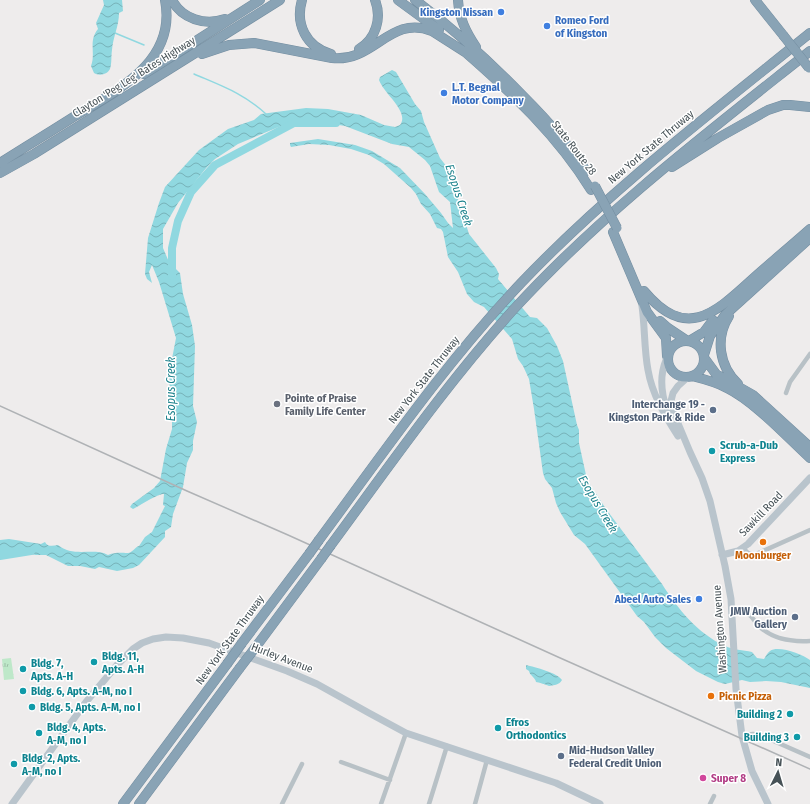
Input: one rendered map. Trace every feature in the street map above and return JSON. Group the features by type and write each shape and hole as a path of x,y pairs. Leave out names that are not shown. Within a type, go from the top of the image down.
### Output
{"highway":[{"path":"0,162 121,88 146,66 160,47 164,35 166,23 165,0"},
{"path":"172,0 175,6 184,15 195,20 208,22 226,18 251,6"},
{"name":"Clayton 'Peg Leg' Bates Highway","path":"121,88 260,0"},
{"name":"Clayton 'Peg Leg' Bates Highway","path":"0,173 24,161 280,0"},
{"path":"302,0 299,11 300,23 307,39 321,50 338,55 355,51 371,39 378,20 375,0"},
{"name":"State Route 28","path":"398,0 468,54 511,94 544,128 593,188"},
{"name":"State Route 28","path":"415,0 484,58 521,94 575,155 615,230 650,316 666,338 667,358"},
{"path":"458,0 459,13 463,24 471,40 484,58"},
{"path":"755,0 784,34"},
{"path":"759,0 810,67"},
{"path":"180,63 220,47 246,43 270,45 332,58 344,59 357,56 397,31 414,26 432,31 468,54"},
{"path":"780,57 810,28"},
{"name":"New York State Thruway","path":"124,804 431,388 522,282 570,234 621,187 674,142 810,33"},
{"path":"139,804 442,396 485,342 531,291 629,197 682,152 810,51"},
{"path":"629,197 693,154 768,110 790,105 810,107"},
{"path":"642,294 661,309 677,316 688,318 700,317 711,313 733,297 810,230"},
{"path":"690,377 700,371 708,341 717,325 729,311 810,238"},
{"path":"750,291 728,319 722,332 720,342 722,357 728,372 735,381 759,400 810,447"},
{"name":"State Route 28","path":"642,294 660,321 668,328 688,340"},
{"path":"733,297 704,332 674,345 667,358 669,368 673,373 679,376 713,382 735,392 762,414 810,458"},
{"path":"688,340 699,346 712,370 719,377 746,390"}],"street":[{"path":"642,294 649,376 657,399 678,436"},
{"path":"786,393 788,386 810,354"},
{"name":"Washington Avenue","path":"667,358 662,376 662,392 667,410 678,436 690,452"},
{"name":"Washington Avenue","path":"690,377 676,389 671,401 673,413 707,490 728,582 734,637 736,688 742,736 752,771 768,804"},
{"name":"Sawkill Road","path":"722,555 733,553 743,548 758,535 810,478"},
{"path":"743,548 748,553 754,555 810,530"},
{"path":"732,612 747,613 764,631 776,637 791,640 810,641"},
{"name":"Hurley Avenue","path":"12,804 86,702 117,665 142,643 159,638 183,638 209,644 287,671 317,684 406,733 565,787 600,804"},
{"path":"381,804 406,733"},
{"path":"742,736 752,734 760,735 810,757"},
{"path":"429,804 447,746"},
{"path":"475,804 487,760"},
{"path":"341,762 390,780"},
{"path":"282,804 302,764"},
{"path":"710,804 714,796"}],"green space":[{"path":"11,658 14,679 4,680 2,659"}],"water":[{"path":"103,0 122,0 123,11 119,13 110,69 107,73 100,75 94,73 91,66 93,56 93,38 98,29 96,23 104,5"},
{"path":"392,70 396,72 415,104 421,111 424,122 440,158 447,167 469,234 496,268 499,274 498,279 530,317 537,318 547,328 557,346 563,361 579,430 579,443 586,475 589,483 606,509 689,620 715,641 728,647 752,652 757,658 764,659 770,651 778,649 796,653 810,660 810,688 781,682 766,681 750,682 742,680 725,684 718,682 696,671 666,648 637,616 585,544 574,535 560,512 552,488 545,479 543,473 529,379 518,359 512,339 484,307 474,302 467,294 458,272 448,257 443,232 441,229 437,228 430,214 421,204 416,194 384,164 369,155 351,149 329,145 309,144 291,147 290,143 318,139 355,145 372,151 400,168 425,194 453,228 450,202 439,192 430,166 409,147 392,144 345,126 327,123 310,122 281,126 238,144 215,159 207,167 178,203 163,229 163,248 169,262 180,273 183,294 192,325 195,346 193,406 197,422 193,441 193,450 187,463 183,487 173,514 171,527 165,531 165,537 139,565 133,568 117,571 99,567 95,569 80,566 68,566 46,555 18,552 0,553 0,540 9,539 41,544 45,542 46,544 52,546 58,545 64,549 77,552 96,552 108,555 128,553 139,546 145,537 152,532 165,506 163,505 164,494 161,494 133,509 130,507 154,488 160,481 166,449 172,429 169,394 170,369 176,338 159,282 152,265 149,272 152,283 147,279 145,274 148,238 165,187 199,150 228,129 254,120 261,114 306,108 328,109 361,115 384,125 395,127 400,125 402,114 379,80 380,77"},
{"path":"526,665 556,675 562,680 558,684 549,686 536,682 526,669"}],"waterway":[{"path":"115,33 144,45"},
{"path":"194,74 240,95 266,114"},
{"name":"Esopus Creek","path":"172,276 172,248 178,221 191,192 215,165 294,123 336,123"},
{"name":"Esopus Creek","path":"0,556 31,551"}],"railway":[{"path":"0,406 810,769"}],"place":[{"name":"Kingston Nissan","path":"501,12"},
{"name":"Romeo Ford of Kingston","path":"547,26"},
{"name":"L.T. Begnal Motor Company","path":"444,93"},
{"name":"Pointe of Praise Family Life Center","path":"277,404"},
{"name":"Interchange 19 - Kingston Park & Ride","path":"713,410"},
{"name":"Scrub-a-Dub Express","path":"712,451"},
{"name":"Moonburger","path":"763,542"},
{"name":"Abeel Auto Sales","path":"699,599"},
{"name":"JMW Auction Gallery","path":"795,617"},
{"name":"Bldg. 11, Apts. A-H","path":"94,662"},
{"name":"Bldg. 7, Apts. A-H","path":"23,669"},
{"name":"Bldg. 6, Apts. A-M, no I","path":"23,691"},
{"name":"Picnic Pizza","path":"711,696"},
{"name":"Bldg. 5, Apts. A-M, no I","path":"32,707"},
{"name":"Building 2","path":"790,714"},
{"name":"Efros Orthodontics","path":"498,728"},
{"name":"Bldg. 4, Apts. A-M, no I","path":"39,733"},
{"name":"Building 3","path":"797,737"},
{"name":"Mid-Hudson Valley Federal Credit Union","path":"561,756"},
{"name":"Bldg. 2, Apts. A-M, no I","path":"14,764"},
{"name":"Super 8","path":"703,778"}]}
